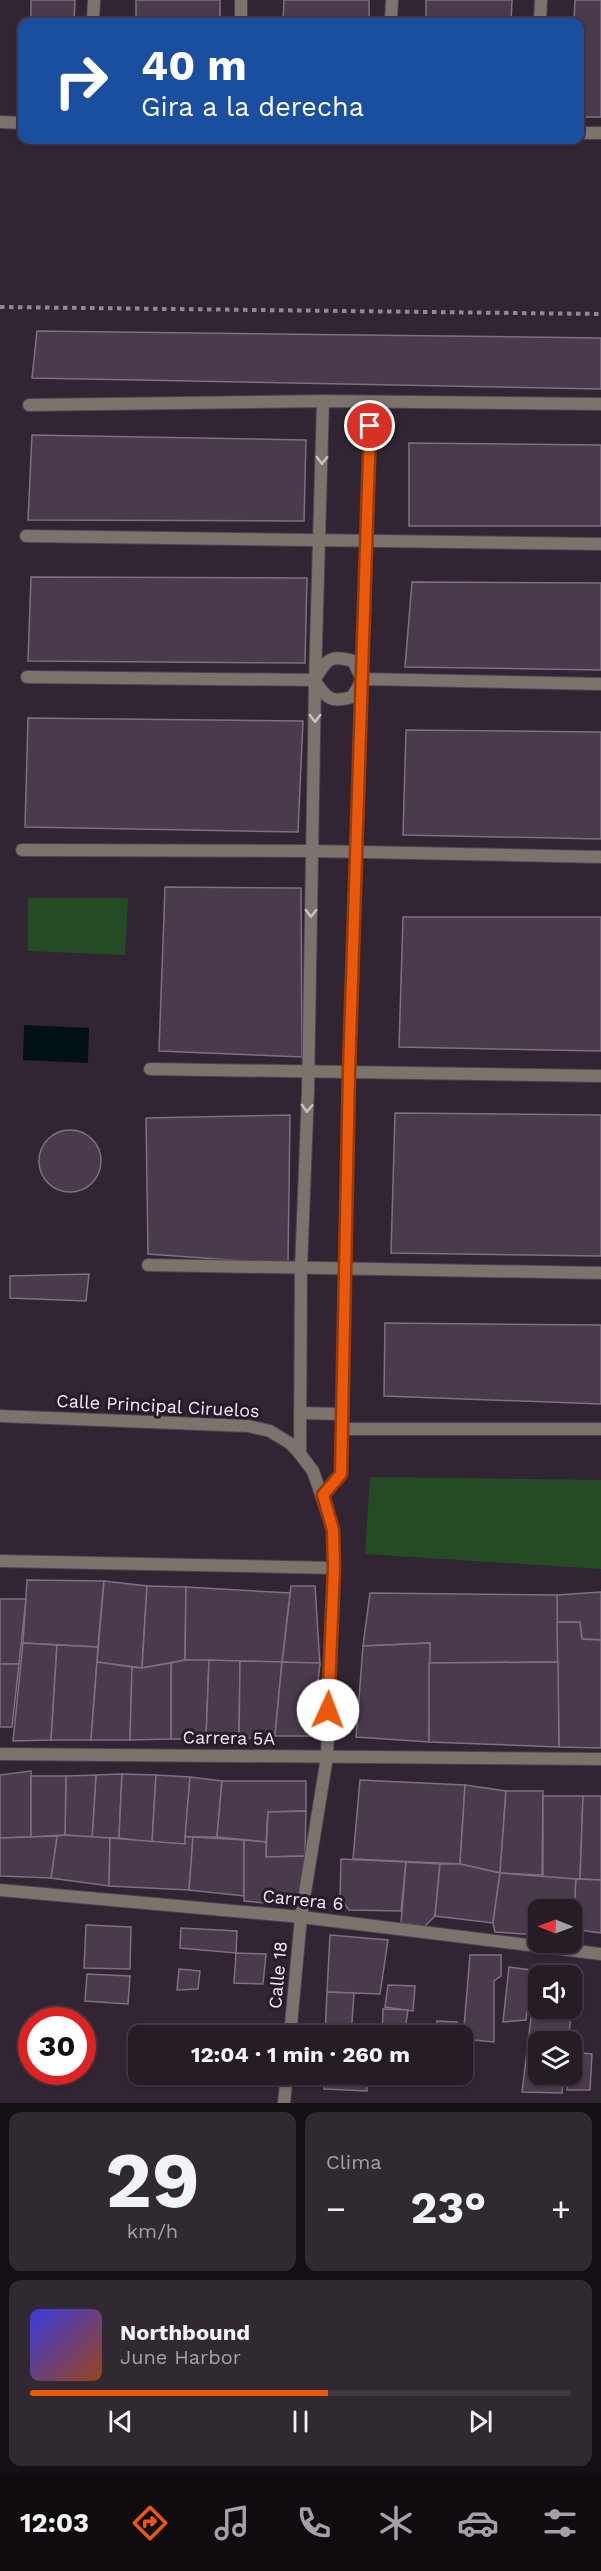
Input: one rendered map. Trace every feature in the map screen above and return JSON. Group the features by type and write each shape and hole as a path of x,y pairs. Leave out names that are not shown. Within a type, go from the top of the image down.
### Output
{"street":[{"path":"93,18 94,0"},
{"path":"241,0 241,18"},
{"path":"391,18 392,0"},
{"path":"540,18 541,0"},
{"path":"0,122 18,123"},
{"path":"584,133 601,133"},
{"path":"300,1454 301,1269 308,1071 323,401"},
{"path":"29,405 323,401 601,404"},
{"path":"323,1495 341,1474 355,852 363,680 365,541 371,403"},
{"path":"26,536 601,544"},
{"path":"315,680 326,661 338,656 353,661 363,680"},
{"path":"27,677 315,680"},
{"path":"315,680 325,696 339,701 352,697 363,680"},
{"path":"363,680 601,684"},
{"path":"22,850 313,851 601,857"},
{"path":"150,1069 601,1076"},
{"path":"148,1265 601,1274"},
{"path":"300,1413 341,1414"},
{"name":"Calle Principal Ciruelos","path":"0,1416 248,1426 270,1431 291,1443 313,1471 333,1530 334,1568 327,1757 301,1917"},
{"path":"342,1429 601,1429"},
{"path":"0,1561 334,1568"},
{"name":"Carrera 5A","path":"0,1754 601,1759"},
{"name":"Carrera 6","path":"0,1890 301,1917 601,1954"},
{"name":"Calle 18","path":"291,2025 301,1917"},
{"path":"284,2103 286,2085"}],"path":[{"path":"0,307 601,314"}],"green space":[{"path":"28,898 128,898 125,955 28,951"},
{"path":"370,1477 601,1480 601,1569 365,1554"}],"shaded area":[{"path":"24,1025 89,1028 88,1063 23,1060"}],"building":[{"path":"31,0 75,0 74,18 31,18"},
{"path":"136,0 220,0 220,18 136,18"},
{"path":"284,0 369,0 369,18 283,18"},
{"path":"426,0 512,0 511,18 426,18"},
{"path":"575,0 601,0 601,117 584,117 584,18 574,18"},
{"path":"37,331 601,338 601,389 32,378"},
{"path":"32,435 306,440 304,521 28,520"},
{"path":"409,443 601,445 601,526 409,526"},
{"path":"31,577 307,578 305,663 28,661"},
{"path":"412,582 601,583 601,670 405,667"},
{"path":"28,718 303,721 298,832 25,827"},
{"path":"406,730 601,732 601,839 403,835"},
{"path":"165,887 301,888 302,1057 159,1051"},
{"path":"403,917 601,917 601,1051 399,1047"},
{"path":"395,1113 601,1115 601,1256 391,1253"},
{"path":"290,1115 288,1264 148,1254 146,1118"},
{"path":"70,1130 82,1132 92,1139 99,1149 101,1161 99,1173 92,1183 82,1190 70,1192 58,1190 48,1183 41,1173 39,1161 41,1149 48,1139 58,1132"},
{"path":"89,1274 86,1301 10,1298 10,1276"},
{"path":"385,1323 601,1325 601,1404 384,1396"},
{"path":"27,1580 104,1581 98,1647 23,1643"},
{"path":"104,1581 147,1586 142,1668 97,1662"},
{"path":"147,1586 186,1587 185,1660 142,1668"},
{"path":"291,1586 315,1586 320,1666 282,1662"},
{"path":"186,1587 290,1593 282,1662 185,1660"},
{"path":"601,1592 601,1640 582,1639 580,1622 557,1622 557,1595"},
{"path":"370,1593 557,1595 558,1662 429,1663 430,1643 363,1646"},
{"path":"0,1599 26,1599 19,1664 0,1664"},
{"path":"557,1622 580,1622 582,1639 601,1640 601,1748 559,1747"},
{"path":"23,1643 57,1645 51,1740 13,1741"},
{"path":"430,1643 429,1742 356,1737 363,1646"},
{"path":"57,1645 98,1647 91,1740 51,1740"},
{"path":"185,1660 209,1660 206,1739 171,1739 171,1663"},
{"path":"209,1660 240,1661 239,1739 206,1739"},
{"path":"240,1661 282,1662 275,1736 239,1739"},
{"path":"97,1662 132,1667 130,1740 91,1740"},
{"path":"282,1662 320,1663 312,1736 275,1736"},
{"path":"558,1662 559,1747 429,1742 429,1663"},
{"path":"171,1663 171,1739 130,1740 132,1667 142,1668"},
{"path":"0,1664 19,1664 12,1727 0,1727"},
{"path":"31,1771 31,1837 0,1838 0,1775"},
{"path":"122,1774 119,1838 92,1838 96,1775"},
{"path":"122,1774 156,1775 152,1843 119,1838"},
{"path":"96,1775 92,1838 65,1835 66,1776"},
{"path":"156,1775 190,1777 185,1844 152,1843"},
{"path":"31,1776 66,1776 65,1835 31,1837"},
{"path":"190,1777 222,1781 217,1837 185,1837"},
{"path":"360,1780 465,1785 460,1864 353,1859"},
{"path":"222,1781 306,1781 306,1811 268,1812 266,1842 217,1837"},
{"path":"465,1785 506,1791 500,1873 460,1864"},
{"path":"506,1791 543,1791 542,1875 500,1873"},
{"path":"543,1796 583,1796 580,1879 543,1878"},
{"path":"583,1796 601,1796 601,1880 580,1879"},
{"path":"306,1811 305,1856 266,1857 268,1812"},
{"path":"57,1836 110,1838 109,1886 51,1878"},
{"path":"57,1836 51,1878 0,1876 0,1838"},
{"path":"185,1837 193,1837 189,1890 109,1886 110,1838 185,1844"},
{"path":"193,1837 244,1840 244,1896 189,1890"},
{"path":"244,1840 266,1842 266,1857 305,1856 299,1906 244,1901"},
{"path":"341,1859 406,1862 401,1911 349,1910 340,1898"},
{"path":"406,1862 440,1864 435,1916 425,1926 401,1923"},
{"path":"440,1864 460,1864 500,1873 493,1923 435,1916"},
{"path":"500,1873 576,1879 575,1899 528,1899 528,1934 495,1932 493,1923"},
{"path":"576,1879 601,1880 601,1933 582,1930 582,1899 575,1899"},
{"path":"86,1925 131,1927 130,1969 84,1968"},
{"path":"181,1928 237,1931 236,1953 180,1948"},
{"path":"330,1935 388,1940 380,1994 327,1992"},
{"path":"236,1953 266,1954 263,1984 234,1983"},
{"path":"470,1955 501,1955 501,1976 494,1981 494,2042 473,2040 473,2025 464,2025"},
{"path":"509,1967 528,1970 526,2020 503,2022"},
{"path":"179,1969 200,1971 198,1989 177,1990"},
{"path":"87,1974 130,1976 128,2004 85,2001"},
{"path":"388,1985 415,1986 413,2011 385,2007"},
{"path":"327,1992 354,1993 352,2025 326,2025"},
{"path":"383,2009 408,2010 406,2025 382,2025"},
{"path":"531,2019 571,2019 569,2031 529,2031"},
{"path":"437,2021 457,2022 457,2025 437,2025"},
{"path":"528,2043 528,2085 563,2085 562,2093 522,2092"},
{"path":"582,2053 592,2054 590,2090 567,2090 567,2085 582,2085"},
{"path":"324,2085 367,2085 367,2091 324,2089"}],"route":[{"path":"328,1710 334,1568 333,1530 323,1495 341,1474 355,852 363,680 365,541 370,426"}]}
